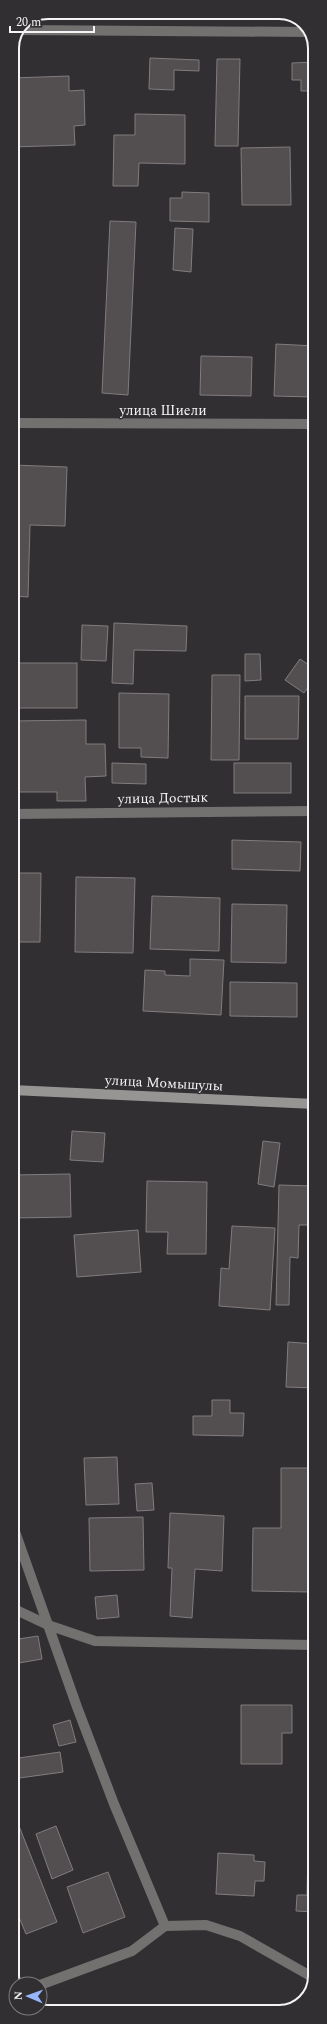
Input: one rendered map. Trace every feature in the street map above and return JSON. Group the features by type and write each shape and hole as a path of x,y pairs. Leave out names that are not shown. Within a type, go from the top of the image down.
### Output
{"street":[{"path":"25,30 303,32"},
{"name":"улица Шиели","path":"19,424 308,424"},
{"name":"улица Достык","path":"19,814 308,811"},
{"name":"улица Момышулы","path":"19,1090 308,1104"},
{"path":"19,1543 114,1804 165,1926"},
{"path":"19,1611 48,1625 95,1641 308,1645"},
{"path":"48,1982 132,1951 165,1926 206,1925 240,1936 308,1975"}],"building":[{"path":"150,58 199,60 199,71 174,70 174,90 149,89"},
{"path":"217,59 240,59 238,146 215,146"},
{"path":"308,62 308,91 301,91 301,80 292,80 292,63"},
{"path":"69,76 69,91 84,90 85,125 74,126 75,145 19,147 19,78"},
{"path":"135,114 185,115 185,164 139,163 138,186 113,186 114,135 135,135"},
{"path":"290,147 291,205 242,205 241,148"},
{"path":"182,192 209,193 209,222 170,221 170,198 182,198"},
{"path":"110,221 136,222 128,395 102,393"},
{"path":"175,228 193,229 191,272 173,270"},
{"path":"276,344 308,346 308,397 274,396"},
{"path":"201,356 252,357 251,396 200,395"},
{"path":"19,465 67,467 65,526 30,525 28,597 19,596"},
{"path":"114,623 187,626 186,651 134,650 133,684 112,683"},
{"path":"82,625 108,626 106,661 81,660"},
{"path":"245,654 260,654 261,680 245,681"},
{"path":"300,659 308,664 308,688 304,693 285,680"},
{"path":"19,663 77,663 77,708 19,708"},
{"path":"212,675 240,675 239,760 211,760"},
{"path":"119,693 169,694 168,758 141,757 141,748 119,748"},
{"path":"245,696 299,696 298,739 245,739"},
{"path":"86,720 86,744 105,744 106,776 85,777 86,801 57,801 57,792 19,792 19,721"},
{"path":"112,763 146,764 146,784 112,783"},
{"path":"234,763 291,763 291,793 234,793"},
{"path":"232,840 301,842 300,871 232,869"},
{"path":"19,873 41,873 40,942 19,942"},
{"path":"76,877 135,878 133,953 75,952"},
{"path":"152,896 220,898 219,951 150,949"},
{"path":"232,904 287,905 286,963 231,962"},
{"path":"190,959 224,960 221,1015 143,1011 145,970 165,971 165,975 190,976"},
{"path":"230,982 297,983 297,1017 230,1016"},
{"path":"72,1131 105,1133 103,1162 70,1160"},
{"path":"263,1141 280,1143 274,1187 258,1184"},
{"path":"70,1174 71,1217 19,1218 19,1175"},
{"path":"147,1181 207,1182 206,1254 167,1254 168,1232 146,1232"},
{"path":"279,1185 308,1186 308,1225 299,1225 298,1258 290,1257 289,1305 276,1305"},
{"path":"232,1226 275,1228 270,1310 219,1306 221,1268 229,1269"},
{"path":"138,1230 141,1272 77,1277 74,1235"},
{"path":"288,1342 308,1343 308,1388 286,1387"},
{"path":"212,1400 230,1400 230,1413 244,1413 243,1436 193,1435 193,1416 212,1416"},
{"path":"117,1457 119,1504 86,1505 84,1458"},
{"path":"281,1468 308,1468 308,1592 252,1591 253,1528 281,1528"},
{"path":"152,1483 154,1510 137,1511 135,1484"},
{"path":"170,1513 224,1516 222,1571 195,1569 192,1618 170,1616 172,1568 168,1568"},
{"path":"143,1517 144,1570 90,1571 89,1518"},
{"path":"117,1595 119,1617 97,1619 95,1597"},
{"path":"38,1636 42,1659 19,1663 19,1639"},
{"path":"241,1705 292,1705 292,1733 282,1733 282,1764 241,1764"},
{"path":"70,1720 76,1742 59,1746 53,1725"},
{"path":"60,1752 63,1772 19,1778 19,1758"},
{"path":"19,1826 57,1922 26,1934 19,1917"},
{"path":"56,1826 73,1870 52,1879 36,1834"},
{"path":"308,1850 308,1912 296,1911 297,1895 307,1895"},
{"path":"218,1853 254,1855 254,1861 265,1862 264,1881 255,1881 254,1896 216,1894"},
{"path":"108,1872 125,1917 83,1933 67,1887"}]}
